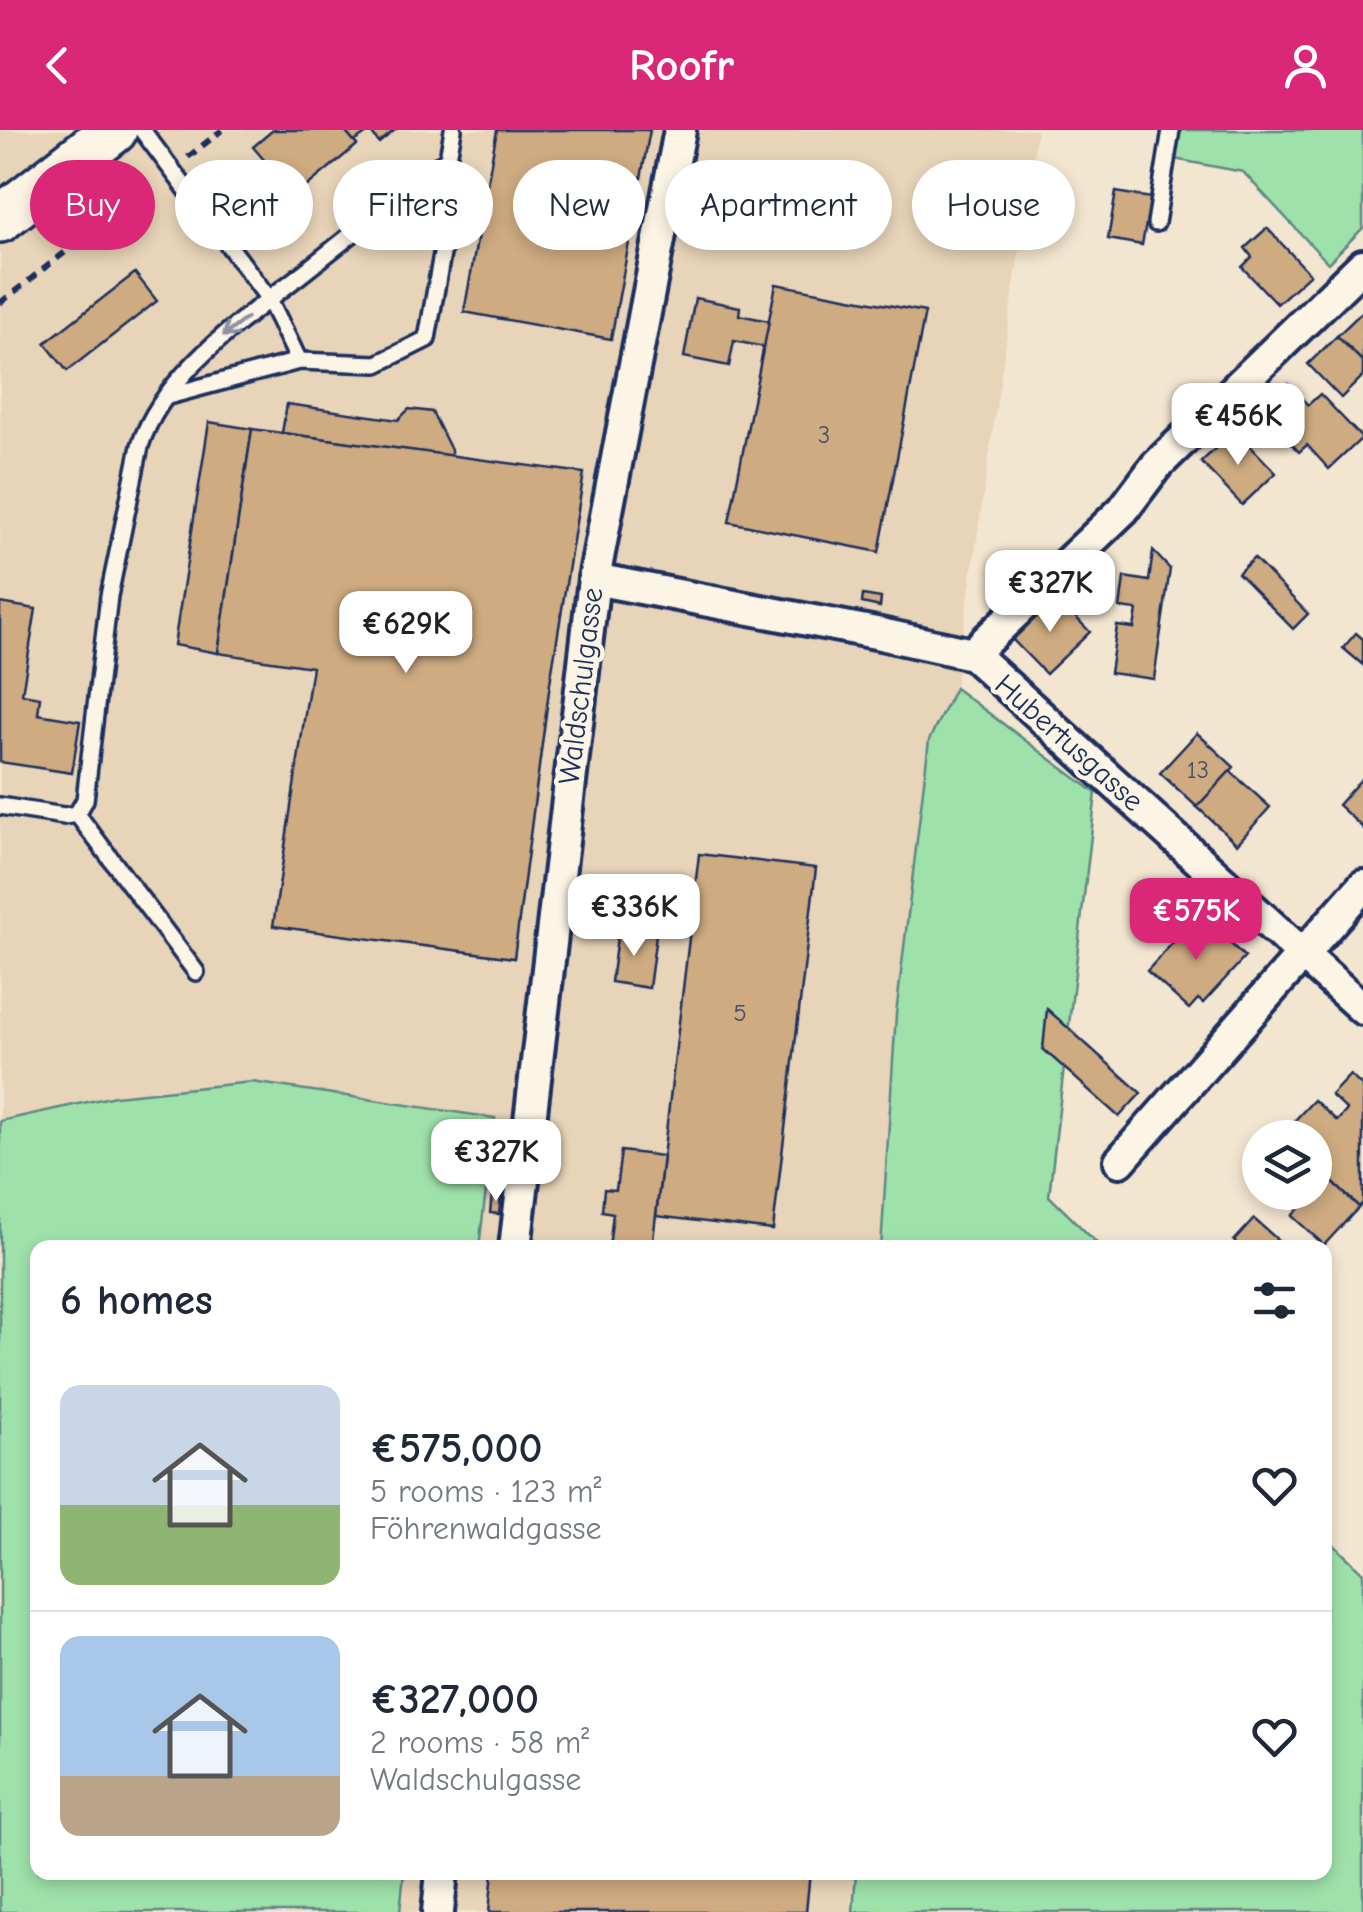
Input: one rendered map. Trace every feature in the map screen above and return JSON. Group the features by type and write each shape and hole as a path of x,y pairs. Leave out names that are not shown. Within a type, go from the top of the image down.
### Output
{"main road":[{"path":"0,219 114,130"}],"street":[{"name":"Waldschulgasse","path":"516,1240 594,579 680,130"},
{"path":"972,654 1124,510 1156,466 1363,265"},
{"name":"Hubertusgasse","path":"594,579 972,654 1363,1009"},
{"path":"1120,1161 1363,886"},
{"path":"438,1912 441,1880"}],"lane":[{"path":"142,130 270,300 298,360"},
{"path":"164,398 298,360 377,364 427,339 453,192 448,158 453,130"},
{"path":"1156,223 1172,130"},
{"path":"77,814 85,800 110,596 140,446 148,424 164,398 217,341 448,158"},
{"path":"0,806 64,816 77,814"},
{"path":"77,814 196,972"}],"path":[{"path":"0,303 222,130"}],"shaded area":[{"path":"0,130 1037,130 1033,160 912,160 912,250 1019,250 955,688 929,741 896,1014 880,1240 30,1240 30,1880 855,1880 853,1912 0,1912"}],"green space":[{"path":"1179,130 1363,130 1363,228 1328,263 1243,172 1174,159"},
{"path":"955,688 1096,793 1049,1196 1094,1240 882,1240 896,1014 929,740"},
{"path":"252,1082 495,1118 480,1240 30,1240 30,1880 403,1880 400,1912 0,1912 0,1121 115,1096"},
{"path":"1332,1543 1363,1573 1363,1912 853,1912 855,1880 1332,1880"}],"building":[{"path":"273,130 344,130 357,145 339,160 333,160 333,165 313,181 313,160 264,160 253,147"},
{"path":"344,130 395,130 379,143 370,131 354,142"},
{"path":"497,130 650,130 644,160 513,160 513,250 628,250 611,339 464,312 475,250 493,250 492,160"},
{"path":"1116,192 1151,198 1142,245 1108,239"},
{"path":"1267,228 1310,274 1277,304 1242,267 1252,257 1245,248"},
{"path":"135,273 157,301 67,371 45,343"},
{"path":"776,284 925,312 879,552 729,522"},
{"path":"695,298 740,307 739,315 769,321 764,347 734,341 729,366 684,357"},
{"path":"1363,311 1363,362 1337,336"},
{"path":"1337,336 1363,362 1363,376 1341,398 1308,364"},
{"path":"1288,384 1308,405 1320,394 1362,438 1329,469 1307,445 1299,452 1261,410"},
{"path":"287,404 398,420 409,409 432,412 451,456 282,433"},
{"path":"209,422 252,429 218,653 174,645"},
{"path":"252,429 584,473 550,683 514,958 273,926 312,667 218,653"},
{"path":"1235,430 1276,473 1242,505 1201,462"},
{"path":"1153,551 1170,569 1154,679 1110,673 1117,626 1134,628 1137,610 1120,608 1124,577 1149,581"},
{"path":"1254,558 1308,614 1293,629 1238,573"},
{"path":"863,595 881,598 880,607 862,603"},
{"path":"1055,596 1090,632 1046,674 1011,638"},
{"path":"0,603 36,609 22,694 40,697 38,714 80,721 72,773 0,762"},
{"path":"1356,633 1363,639 1363,665 1343,648"},
{"path":"1197,733 1234,767 1197,807 1160,773"},
{"path":"1230,771 1270,807 1237,844 1197,807"},
{"path":"1363,777 1363,828 1338,805"},
{"path":"699,854 816,868 773,1230 656,1216"},
{"path":"1199,914 1245,957 1203,1003 1198,999 1189,1009 1147,971"},
{"path":"618,930 656,935 649,988 611,982"},
{"path":"1047,1009 1141,1093 1119,1117 1043,1049"},
{"path":"1350,1075 1363,1087 1363,1203 1359,1207 1332,1182 1332,1120 1295,1120 1314,1100 1337,1121 1347,1110 1331,1095"},
{"path":"621,1151 663,1156 653,1240 610,1240 613,1213 602,1211 604,1189 616,1190"},
{"path":"1332,1182 1359,1207 1329,1240 1318,1240 1292,1216 1298,1210 1332,1210"},
{"path":"492,1195 501,1196 499,1214 490,1213"},
{"path":"1254,1219 1278,1240 1235,1240"},
{"path":"492,1880 809,1880 806,1912 489,1912"}]}
